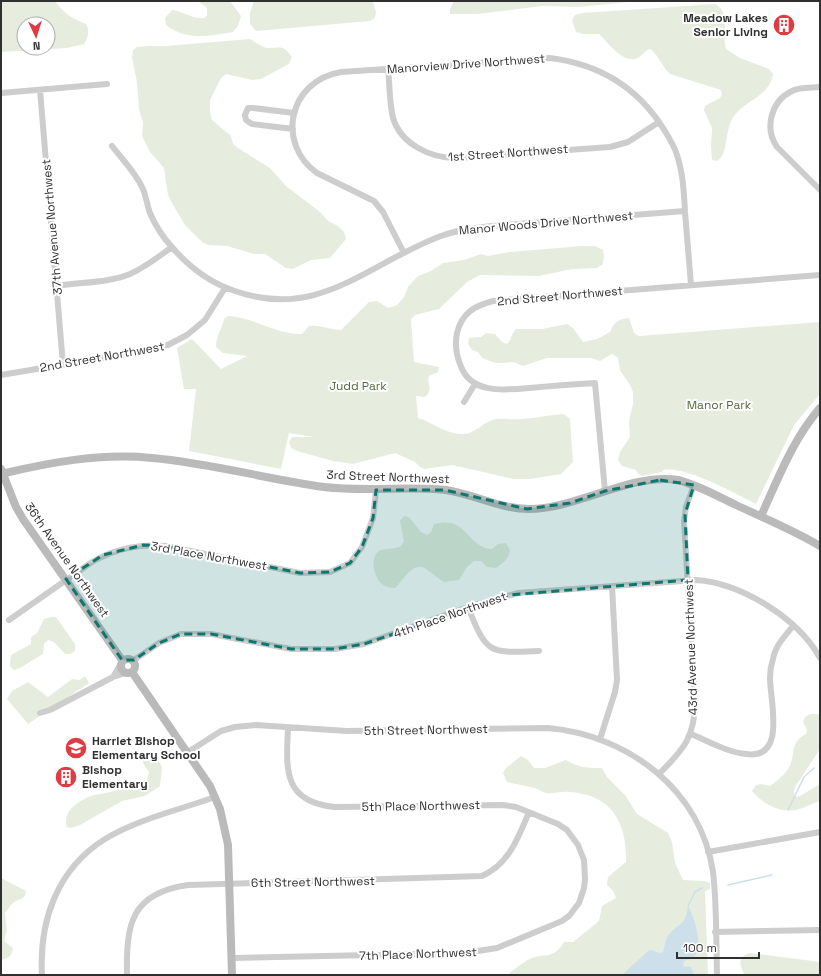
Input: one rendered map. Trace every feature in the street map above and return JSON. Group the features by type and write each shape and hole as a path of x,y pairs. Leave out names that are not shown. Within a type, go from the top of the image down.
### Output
{"street":[{"name":"Manorview Drive Northwest","path":"404,253 383,212 374,200 317,173 309,167 298,149 293,129 294,113 302,94 309,86 321,78 341,72 537,58 564,60 592,68 618,80 639,98 659,122 677,154 685,211 691,285"},
{"name":"1st Street Northwest","path":"388,69 392,112 397,127 414,145 435,156 456,158 610,147 628,142 659,122"},
{"path":"1,93 108,84"},
{"path":"820,87 796,89 786,95 771,115 770,129 773,142 777,147 820,190"},
{"name":"37th Avenue Northwest","path":"40,90 63,365"},
{"path":"293,129 252,124 246,120 245,115 248,108 294,113"},
{"name":"Manor Woods Drive Northwest","path":"112,146 137,178 142,187 153,218 172,247 202,275 225,288 264,299 293,300 309,298 343,286 404,253 440,237 463,230 685,211"},
{"path":"56,286 110,279 129,274 151,262 172,247"},
{"name":"2nd Street Northwest","path":"475,384 466,376 461,368 456,345 457,335 462,320 473,307 481,304 493,301 820,275"},
{"name":"2nd Street Northwest","path":"1,375 138,352 179,341 205,320 225,288"},
{"path":"464,402 475,384 490,388 503,389 595,383 605,491"},
{"path":"761,516 792,449 810,420 820,408"},
{"name":"3rd Street Northwest","path":"2,472 69,460 112,457 151,458 296,483 376,490 445,490 458,492 501,505 527,509 570,503 605,491 660,480 676,480 694,485 761,516 820,546"},
{"name":"36th Avenue Northwest","path":"2,472 18,511 66,579 121,662 121,670 129,673 188,752 215,797 227,834 230,884 232,975"},
{"name":"43rd Avenue Northwest","path":"659,774 681,752 691,734 695,719 684,521 686,507 694,485"},
{"name":"3rd Place Northwest","path":"9,620 66,579 103,555 128,547 143,545 166,546 300,573 330,572 350,563 362,547 373,518 376,490"},
{"name":"4th Place Northwest","path":"134,660 168,638 187,634 211,634 291,649 320,650 348,647 383,638 468,607 518,593 688,580 707,581 724,585 769,605 811,644 820,658"},
{"path":"600,739 615,692 617,680 612,586"},
{"path":"468,607 481,638 489,648 504,653 539,651"},
{"path":"691,734 746,754 759,754 768,747 772,742 774,729 770,677 773,658 780,642 793,626"},
{"path":"40,713 50,710 113,677 129,673 136,664 134,660 128,658 121,662 113,677"},
{"name":"5th Street Northwest","path":"188,752 221,731 256,725 378,732 535,727 564,730 600,739 632,754 659,774"},
{"name":"5th Place Northwest","path":"288,728 287,757 290,776 298,793 304,799 313,803 335,807 503,805 529,812 547,819 567,830 578,845 584,860 584,869"},
{"path":"659,774 684,802 700,830 708,852 714,885 716,975"},
{"path":"42,975 44,934 50,906 62,882 80,859 105,839 121,830 215,797"},
{"name":"6th Street Northwest","path":"127,975 128,932 135,913 141,904 149,897 173,887 482,876 496,868 508,855 518,838 529,812"},
{"path":"708,852 820,832"},
{"name":"7th Place Northwest","path":"232,958 464,953 488,951 562,921 569,916 575,910 582,895 584,869"},
{"path":"715,932 820,930"}],"highlighted area":[{"path":"660,480 694,485 685,514 688,580 509,595 364,644 335,649 291,649 211,634 181,634 159,643 134,660 122,660 66,579 103,555 143,545 166,546 300,573 330,572 350,563 362,547 373,518 376,490 445,490 527,509 570,503 605,491"}],"green space":[{"path":"1,1 55,1 73,18 86,24 88,29 87,39 84,44 56,49 56,16 16,16 16,51 1,52"},
{"path":"198,1 230,1 241,16 238,26 233,32 198,36 182,33 166,25 165,18 172,10 195,17 204,18 207,15 207,8"},
{"path":"254,1 373,1 376,12 375,18 370,21 256,31 250,24 250,13"},
{"path":"454,1 638,1 579,7 542,6 477,14 450,14 450,9"},
{"path":"715,4 720,8 725,18 726,49 740,58 769,69 773,74 771,82 767,88 739,110 734,116 729,128 723,153 721,158 717,161 712,160 712,128 704,110 705,106 720,98 722,94 721,90 670,74 656,54 650,49 638,58 632,59 621,56 599,34 583,34 576,32 572,20 575,15 582,13"},
{"path":"250,39 267,48 284,48 292,57 289,64 261,79 252,80 226,74 221,78 210,100 212,120 231,136 233,144 270,168 286,186 320,212 328,221 338,226 344,232 346,239 330,258 311,260 293,269 286,268 265,254 254,254 227,246 208,245 202,242 185,225 172,203 168,195 164,168 150,152 142,136 143,123 139,109 137,82 132,58 133,50 137,47"},
{"name":"Judd Park","path":"595,246 603,250 603,264 597,268 572,269 539,276 480,275 467,282 439,309 415,315 411,319 414,362 439,367 438,372 429,376 428,394 425,397 416,396 418,418 445,430 457,434 464,434 473,432 488,422 497,419 518,419 564,414 570,419 573,462 561,474 530,479 513,479 452,465 425,469 420,467 415,462 395,453 353,464 333,461 291,448 289,442 292,437 313,437 289,433 281,469 189,451 196,389 184,389 177,348 192,339 221,369 247,356 223,353 216,347 217,339 224,319 228,316 247,319 293,334 302,334 309,326 341,330 369,302 377,301 388,308 397,305 404,297 408,287 418,276 431,271 443,263 464,260 481,254 488,256 509,252"},
{"name":"Manor Park","path":"629,318 634,333 639,336 820,322 820,394 794,425 756,504 710,481 684,472 663,470 662,472 642,476 638,474 636,470 622,466 618,460 620,452 630,437 629,421 633,404 633,392 620,370 618,358 612,354 600,361 591,358 547,358 523,366 514,362 496,363 482,358 478,352 472,350 468,344 469,338 481,337 486,333 495,334 502,342 507,344 516,329 542,329 567,324 573,328 583,342 597,339 610,332 617,322 622,319"},
{"path":"404,516 409,517 421,532 427,535 431,532 434,524 445,522 460,527 483,547 492,549 498,544 506,543 510,550 509,555 504,562 496,568 487,567 481,561 474,561 467,567 459,580 444,582 426,569 417,567 409,572 395,588 390,588 383,585 377,578 373,563 376,554 379,551 400,547 404,541 400,521"},
{"path":"56,617 75,644 75,651 70,654 65,654 54,642 48,640 44,644 43,654 14,670 10,666 11,655 31,644 31,637 37,633 44,619"},
{"path":"85,676 89,683 28,724 7,699 12,691 28,682 48,697 72,679 80,680"},
{"path":"810,714 820,714 820,749 795,787 794,794 796,797 800,796 820,784 820,801 796,810 790,811 778,809 766,804 752,791 756,785 761,784 770,786 786,771 791,764 797,741 806,734 807,730 803,722 805,717"},
{"path":"153,752 162,767 160,786 145,796 122,801 80,825 71,828 67,827 66,821 69,811 83,799 132,786 147,780 149,772 144,765 142,758 147,753"},
{"path":"521,756 528,760 534,768 545,768 566,760 575,765 584,767 602,768 607,777 625,795 637,814 668,833 672,842 675,863 683,880 704,881 710,883 710,889 705,891 708,975 507,975 533,957 551,954 560,948 564,942 573,942 599,921 602,906 616,898 613,891 607,885 608,877 626,862 624,835 614,814 606,805 585,794 567,792 546,793 536,788 507,782 503,773 506,768"},
{"path":"1,878 26,891 24,897 14,902 5,913 7,931 4,941 13,948 10,956 1,960"},
{"path":"750,953 820,962 820,975 745,975 741,968 740,962 743,957"}],"water":[{"path":"688,906 697,932 698,947 693,958 684,961 683,966 691,967 694,975 622,975 648,951 652,950 659,953 663,952 671,932 685,919"}],"waterway":[{"path":"788,810 804,777 814,768"},
{"path":"728,885 772,875"},
{"path":"688,906 695,892 702,888"}],"place":[{"name":"Meadow Lakes Senior Living","path":"784,25"},
{"name":"Harriet Bishop Elementary School","path":"76,748"},
{"name":"Bishop Elementary","path":"66,777"}]}
